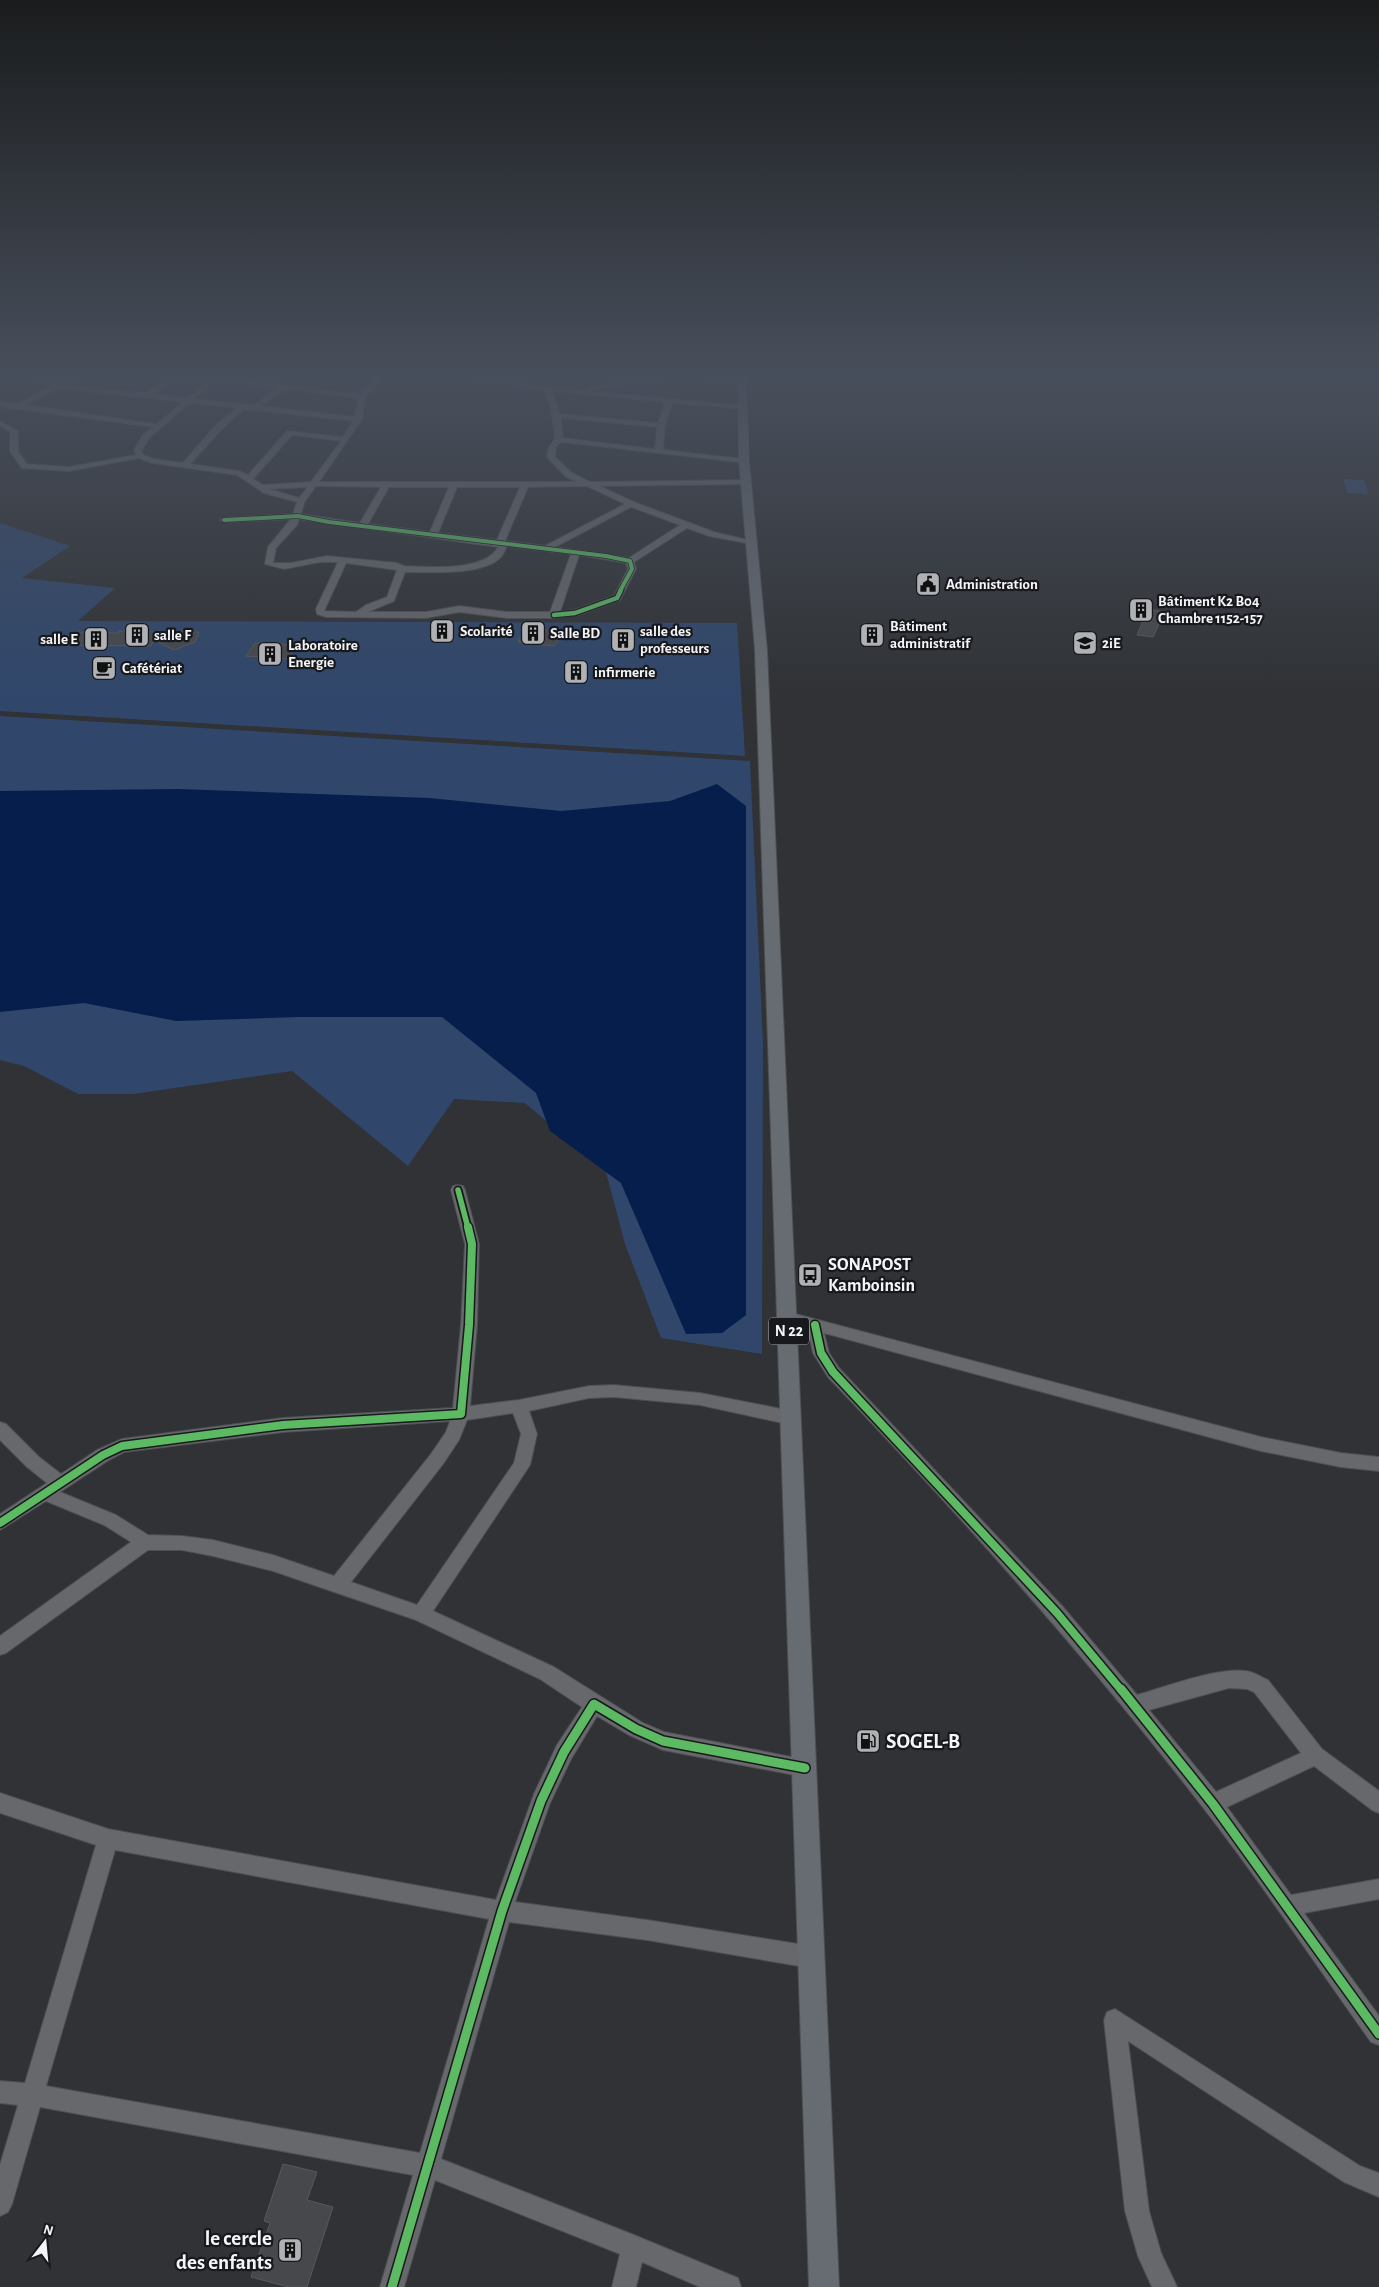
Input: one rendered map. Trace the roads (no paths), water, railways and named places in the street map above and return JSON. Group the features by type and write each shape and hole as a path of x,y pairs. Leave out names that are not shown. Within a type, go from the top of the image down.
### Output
{"main road":[{"name":"N 22","path":"746,482 761,650 806,1768 811,1957 824,2287"}],"street":[{"path":"253,482 271,493 301,501"},
{"path":"585,482 631,504 686,525 730,539 752,542"},
{"path":"263,488 312,484 525,485 746,482"},
{"path":"312,484 301,501 298,516 272,547 269,564 283,567 323,559 397,566 402,569 458,568 483,564 498,557 503,546 500,544"},
{"path":"363,526 386,485"},
{"path":"433,534 454,485"},
{"path":"500,544 525,485"},
{"path":"545,549 631,504"},
{"path":"224,520 298,516 630,561 686,525"},
{"path":"554,615 576,553"},
{"path":"343,561 320,612 326,614 357,615 426,615 459,609 494,614 554,615 575,613 617,598 632,569 630,561"},
{"path":"357,615 369,606 390,600 402,569"},
{"path":"339,1584 437,1459 452,1435 461,1414 469,1325 472,1244 458,1190"},
{"path":"788,1318 1261,1444 1341,1460 1379,1464"},
{"path":"815,1326 818,1346 828,1367 848,1386 1056,1614 1134,1706 1213,1804 1379,2034"},
{"path":"0,1523 112,1450 131,1444 283,1425 461,1414 519,1406 590,1392 614,1391 700,1399 792,1418"},
{"path":"421,1614 522,1465 529,1434 519,1406"},
{"path":"0,1429 32,1462 60,1483"},
{"path":"44,1493 110,1520 144,1542 182,1543 213,1548 273,1563 339,1584 421,1614 547,1673 636,1729 663,1741 806,1768"},
{"path":"0,1647 144,1542"},
{"path":"1134,1706 1229,1679 1248,1680 1261,1686 1315,1756 1379,1803"},
{"path":"392,2287 502,1911 541,1801 564,1752 594,1704"},
{"path":"1213,1804 1315,1756"},
{"path":"0,1803 108,1838 502,1911 647,1930 811,1957"},
{"path":"0,2204 34,2095 108,1838"},
{"path":"1287,1906 1379,1889"},
{"path":"1165,2287 1150,2256 1137,2211 1115,2020 1352,2174 1379,2185"},
{"path":"0,2092 34,2095 428,2166 634,2247 729,2287"},
{"path":"624,2287 634,2247"}],"place":[{"name":"Administration","path":"928,584"},
{"name":"Bâtiment K2 B04 Chambre 1152-157","path":"1141,610"},
{"name":"Scolarité","path":"442,631"},
{"name":"Salle BD","path":"533,633"},
{"name":"salle F","path":"137,635"},
{"name":"Bâtiment administratif","path":"872,635"},
{"name":"salle E","path":"96,639"},
{"name":"salle des professeurs","path":"623,640"},
{"name":"2iE","path":"1085,643"},
{"name":"Laboratoire Energie","path":"270,654"},
{"name":"Cafétériat","path":"104,668"},
{"name":"infirmerie","path":"576,672"},
{"name":"SONAPOST Kamboinsin","path":"810,1275"},
{"name":"SOGEL-B","path":"868,1741"},
{"name":"le cercle des enfants","path":"290,2250"}]}
